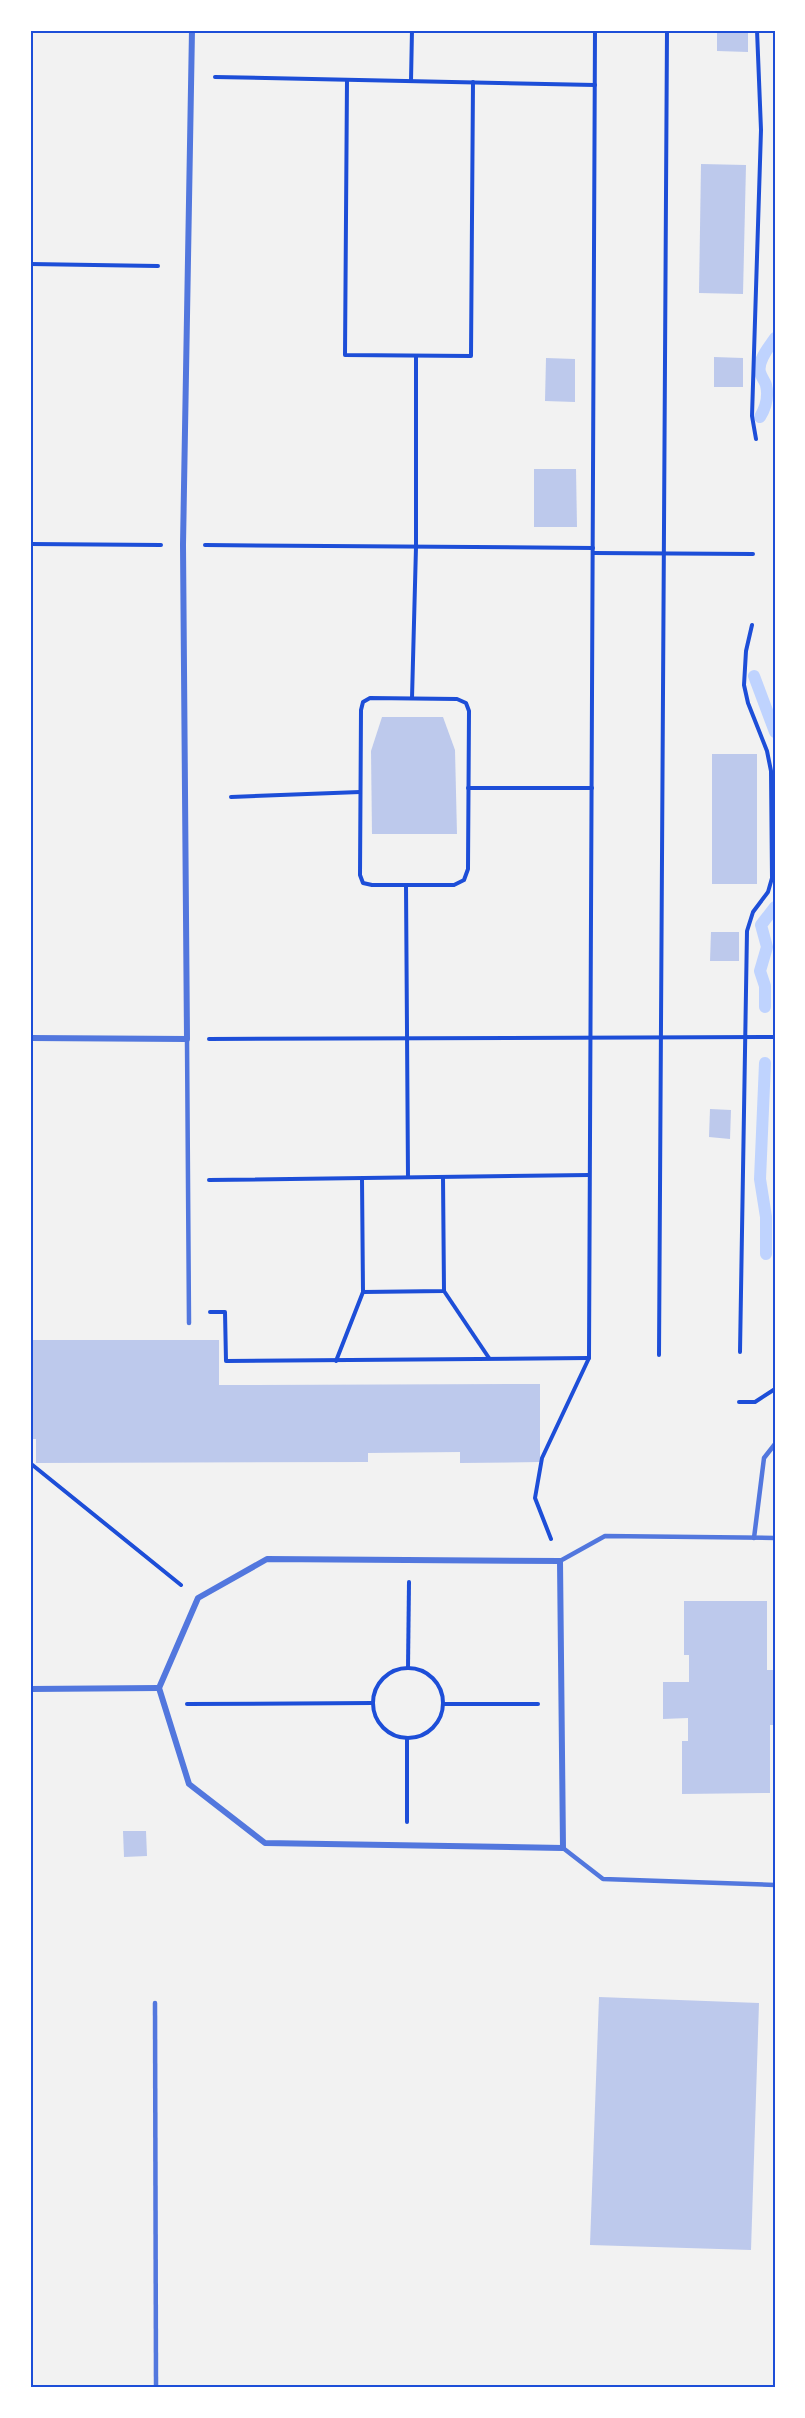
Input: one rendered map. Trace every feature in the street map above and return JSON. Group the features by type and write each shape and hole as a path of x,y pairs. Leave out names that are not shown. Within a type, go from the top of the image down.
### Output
{"street":[{"path":"30,1038 187,1039 183,545 192,30"},
{"path":"267,1559 409,1560 560,1561 563,1848 265,1843 189,1784 159,1688 198,1598 267,1559"},
{"path":"30,1689 159,1688"}],"lane":[{"path":"187,1039 189,1323"},
{"path":"754,1538 764,1458 775,1444"},
{"path":"560,1561 606,1536 775,1538"},
{"path":"563,1848 603,1879 775,1885"},
{"path":"155,2003 156,2388"}],"path":[{"path":"411,81 412,30"},
{"path":"560,1561 535,1498 542,1458 589,1359 595,30"},
{"path":"659,1354 667,30"},
{"path":"756,439 752,416 761,130 757,30"},
{"path":"191,76 595,85"},
{"path":"347,80 345,355 471,356 473,82"},
{"path":"30,264 158,266"},
{"path":"412,699 416,547 416,356"},
{"path":"30,544 416,547 664,554 753,554"},
{"path":"740,1352 747,932 753,912 768,892 772,878 771,771 767,751 748,703 744,685 746,651 752,625"},
{"path":"370,698 457,699 466,704 469,711 468,788 468,869 464,880 453,885 363,883 360,875 360,792 363,702 370,698"},
{"path":"468,788 592,788"},
{"path":"231,797 360,792"},
{"path":"406,885 408,1177"},
{"path":"187,1039 775,1037"},
{"path":"188,1180 589,1174"},
{"path":"443,1177 444,1291 489,1358"},
{"path":"336,1361 363,1292 362,1179"},
{"path":"363,1292 444,1291"},
{"path":"189,1312 225,1312 226,1361 589,1359"},
{"path":"739,1402 755,1402 775,1389"},
{"path":"30,1463 198,1598"},
{"path":"408,1668 409,1560"},
{"path":"408,1668 422,1671 433,1678 441,1690 443,1704 440,1717 432,1729 421,1736 407,1739 394,1736 383,1728 375,1717 373,1703 375,1690 383,1678 395,1671 408,1668"},
{"path":"164,1704 373,1703"},
{"path":"443,1704 561,1704"},
{"path":"407,1739 407,1845"}],"building":[{"path":"717,30 748,30 748,52 717,51"},
{"path":"701,164 746,165 743,294 699,293"},
{"path":"714,357 743,358 743,387 714,387"},
{"path":"546,358 575,359 575,402 545,401"},
{"path":"534,469 576,469 577,527 534,527"},
{"path":"382,717 443,717 455,750 457,834 372,834 371,751"},
{"path":"712,754 757,754 757,884 712,884"},
{"path":"711,932 739,932 739,961 710,961"},
{"path":"710,1109 731,1110 730,1139 709,1137"},
{"path":"30,1340 219,1340 219,1385 540,1384 540,1462 460,1463 460,1452 368,1453 368,1462 36,1463 36,1439 30,1439"},
{"path":"684,1601 767,1601 767,1670 775,1670 775,1725 770,1725 770,1793 682,1794 682,1741 688,1741 688,1718 663,1719 663,1682 689,1682 689,1655 684,1655"},
{"path":"123,1831 146,1831 147,1856 124,1857"},
{"path":"599,1997 759,2003 751,2250 590,2245"}],"waterway":[{"path":"760,417 767,398 760,363 775,338"},
{"path":"754,676 775,732"},
{"path":"765,1007 765,986 760,971 767,947 761,925 775,907"},
{"path":"765,1063 760,1179 766,1217 766,1254"}]}
